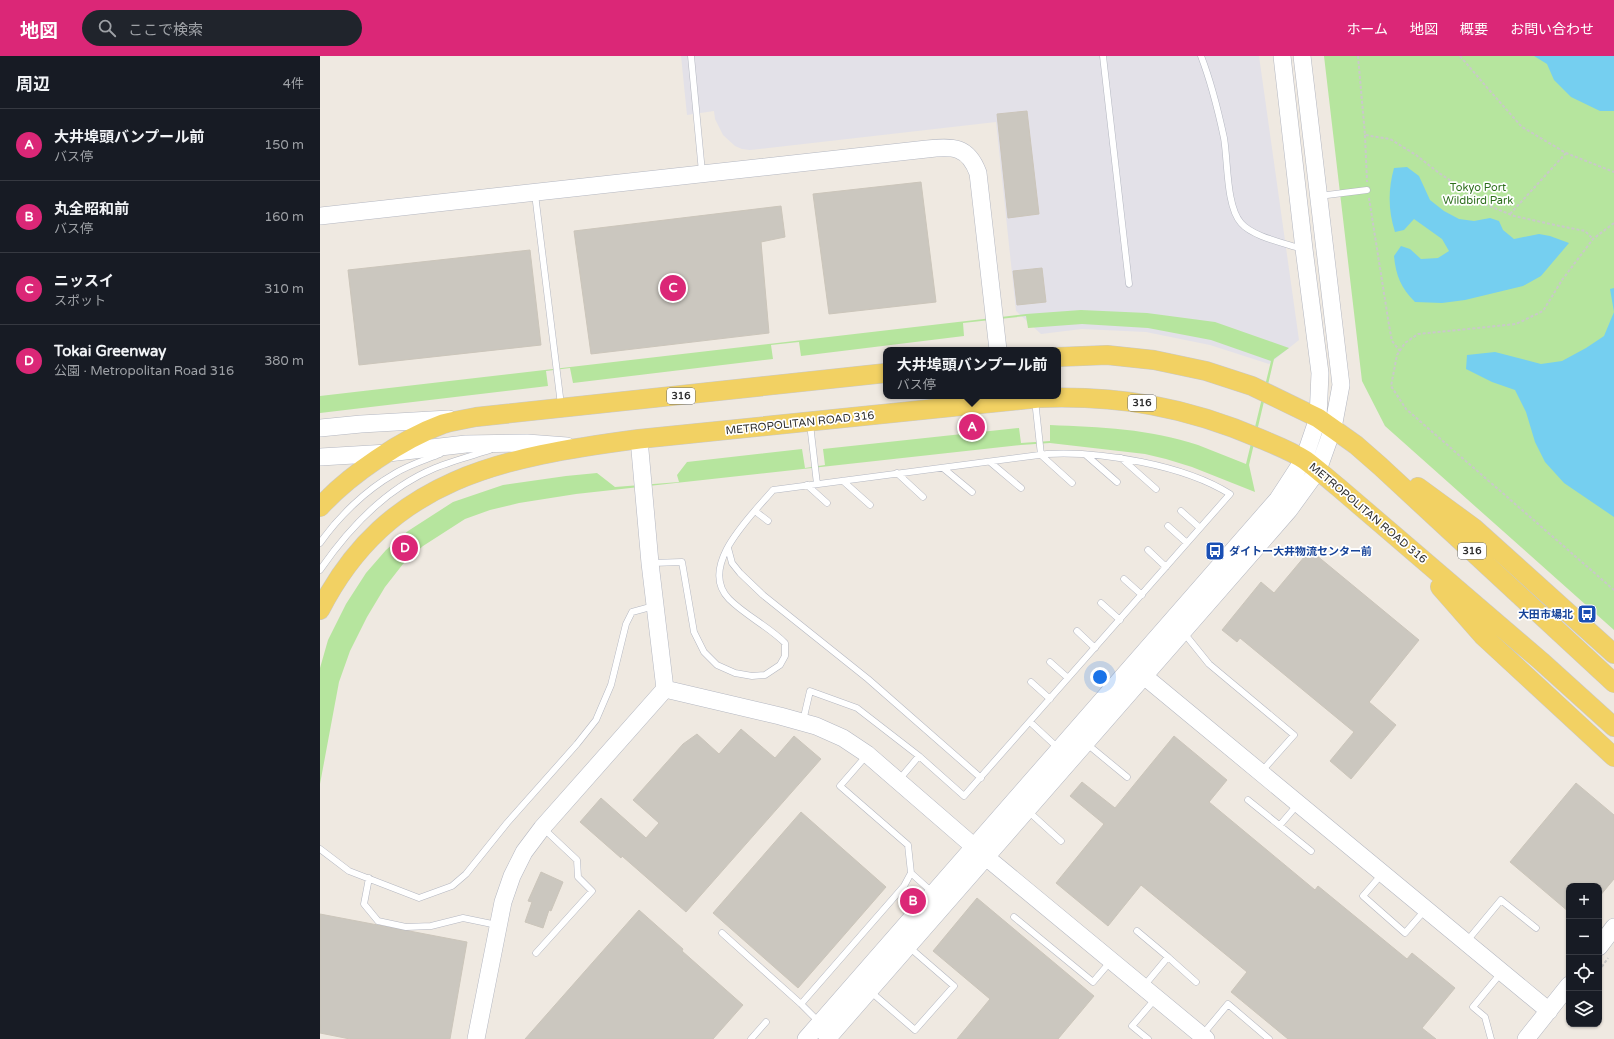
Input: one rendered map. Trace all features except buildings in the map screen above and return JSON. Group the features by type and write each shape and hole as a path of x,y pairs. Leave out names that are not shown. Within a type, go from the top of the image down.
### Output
{"main road":[{"name":"316","path":"1061,357 1107,355 1154,360 1206,371 1252,386 1318,418 1333,428 1380,466 1614,683"},
{"name":"316","path":"320,507 339,487 388,453 442,425 476,418 883,373"},
{"name":"METROPOLITAN ROAD 316","path":"1061,398 1072,397 1145,403 1187,412 1231,426 1311,465 1542,661 1614,726"},
{"name":"METROPOLITAN ROAD 316","path":"320,610 330,589 353,557 373,534 406,508 419,500 467,475 487,468 527,457 581,447 1035,399"},
{"path":"1380,466 1411,483 1474,528 1614,654"},
{"path":"1389,531 1484,636 1614,757"}],"street":[{"path":"806,1039 830,1033 869,991 908,946 1058,748 1278,500 1311,465 1318,418 1320,373 1282,56"},
{"path":"830,1033 933,893 1027,810 1290,510 1311,465 1333,428 1341,385 1317,196 1302,56"},
{"path":"320,216 946,147 957,149 967,154 974,161 978,173 998,347"},
{"path":"320,428 361,424 476,418"},
{"path":"476,1039 502,902 512,876 524,852 542,828 665,689 650,563 638,440"},
{"path":"320,457 388,453 466,444 527,443 581,447"},
{"path":"1144,676 1549,1011"},
{"path":"665,689 803,722 843,738 867,754 980,852 1204,1037"},
{"path":"1605,951 1614,927"},
{"path":"1526,1039 1566,989"}],"lane":[{"path":"691,56 702,174"},
{"path":"1103,56 1129,284"},
{"path":"1201,56 1213,92 1224,140 1234,214 1242,224 1256,233 1304,249"},
{"path":"1317,196 1368,190"},
{"path":"535,192 561,409"},
{"path":"1035,399 1040,455 1072,483"},
{"path":"810,422 817,484"},
{"path":"320,543 348,509 378,484 396,472 466,444"},
{"path":"320,570 338,545 359,521 387,496 434,469 506,444"},
{"path":"650,563 682,562 694,632 704,652 717,665 735,673 752,676 765,676 780,665 785,656 785,643 774,632 735,604 725,593 719,579 719,573 728,548 736,534 773,490 1064,453 1121,458 1184,474 1220,488 1230,494 964,796 919,756 857,708 810,691 803,722"},
{"path":"1086,455 1117,482"},
{"path":"1121,458 1156,489"},
{"path":"990,462 1021,488"},
{"path":"943,468 972,492"},
{"path":"897,474 923,497"},
{"path":"843,481 870,505"},
{"path":"807,485 827,503"},
{"path":"755,511 768,522"},
{"path":"1181,511 1200,528"},
{"path":"1168,526 1188,543"},
{"path":"728,548 732,562 740,574 763,595 868,679 981,778"},
{"path":"1148,550 1166,567"},
{"path":"1124,579 1142,595"},
{"path":"1101,603 1120,620"},
{"path":"320,849 349,871 419,898 452,886 466,874 507,823 577,744 596,720 610,685 626,624 632,612 655,606"},
{"path":"1183,631 1209,664 1294,735 1261,772"},
{"path":"1077,632 1095,648"},
{"path":"1050,662 1068,678"},
{"path":"1031,682 1050,699"},
{"path":"1030,722 1058,748"},
{"path":"1086,743 1127,777"},
{"path":"801,1004 904,886 910,873 908,845 840,786 867,754"},
{"path":"898,781 919,756"},
{"path":"1248,800 1311,851"},
{"path":"1280,826 1298,803"},
{"path":"1027,810 1061,841"},
{"path":"536,953 592,891 578,877 577,860 542,828"},
{"path":"910,873 933,893"},
{"path":"1382,873 1363,896 1405,933 1426,909"},
{"path":"368,878 364,904 378,921 406,927 431,926 463,918 497,925"},
{"path":"1466,942 1501,900 1536,928"},
{"path":"1014,917 1093,982 1111,961"},
{"path":"1137,931 1196,982"},
{"path":"722,933 801,1004 830,1033"},
{"path":"869,991 915,1030 954,986 908,946"},
{"path":"1148,1039 1132,1026 1168,957"},
{"path":"1491,1039 1485,1017 1473,1008 1502,972"},
{"path":"1204,1037 1228,1004 1269,1039"},
{"path":"751,1039 766,1022"}],"path":[{"path":"1358,56 1368,190 1392,341 1400,351"},
{"path":"1460,56 1522,127 1566,153 1614,172"},
{"path":"1365,135 1390,139 1416,155 1439,174 1487,204 1510,214 1555,226 1585,231 1593,239"},
{"path":"1510,214 1566,153"},
{"path":"1614,223 1593,239 1562,280 1543,311 1516,324 1418,334 1405,343 1397,355 1391,386 1406,409 1614,590"},
{"path":"1602,961 1605,951"}],"shaded area":[{"path":"681,56 1259,56 1299,340 1269,364 1210,345 1146,332 1082,329 1041,334 1016,311 996,122 750,150 742,149 735,146 723,135 715,119 714,111 687,115"}],"green space":[{"name":"Tokyo Port Wildbird Park","path":"1324,56 1614,56 1614,630 1385,426 1362,381"},
{"path":"1081,310 1147,313 1215,322 1289,348 1274,359 1249,465 1255,492 1192,467 1166,459 1145,454 1050,443 576,494 519,503 490,510 465,519 423,546 403,564 385,587 367,617 350,651 339,682 320,784 320,668 328,640 346,604 366,573 386,550 408,531 453,502 503,485 597,473 615,487 679,482 677,475 687,462 802,449 805,468 825,465 823,449 1019,428 1021,443 1050,441 1050,425 1106,428 1162,435 1198,445 1246,464 1271,361 1211,340 1148,328 1082,324 1028,328 1026,316 963,323 964,336 801,356 799,342 771,345 773,359 573,383 570,368 546,371 548,386 320,413 320,396 1026,314"}],"water":[{"path":"1534,56 1614,56 1614,111 1600,111 1571,97 1554,80 1547,64"},
{"path":"1407,167 1419,176 1430,200 1444,211 1459,219 1474,221 1490,218 1499,221 1503,230 1514,239 1539,234 1550,236 1569,243 1541,276 1523,286 1465,300 1442,303 1415,302 1406,292 1400,281 1396,270 1394,256 1401,246 1410,249 1421,259 1438,258 1449,251 1442,239 1414,219 1404,230 1395,232 1390,208 1392,176 1394,168"},
{"path":"1614,288 1614,312 1610,289"},
{"path":"1614,312 1614,517 1564,483 1545,462 1535,442 1526,412 1515,390 1492,382 1466,369 1467,355 1495,352 1541,364 1562,361 1604,336"}],"place":[{"name":"ニッスイ","path":"673,288"},
{"name":"大井埠頭バンプール前","path":"972,427"},
{"name":"Tokai Greenway","path":"405,548"},
{"name":"ダイトー大井物流センター前","path":"1215,551"},
{"name":"大田市場北","path":"1587,614"},
{"name":"丸全昭和前","path":"913,901"}]}
